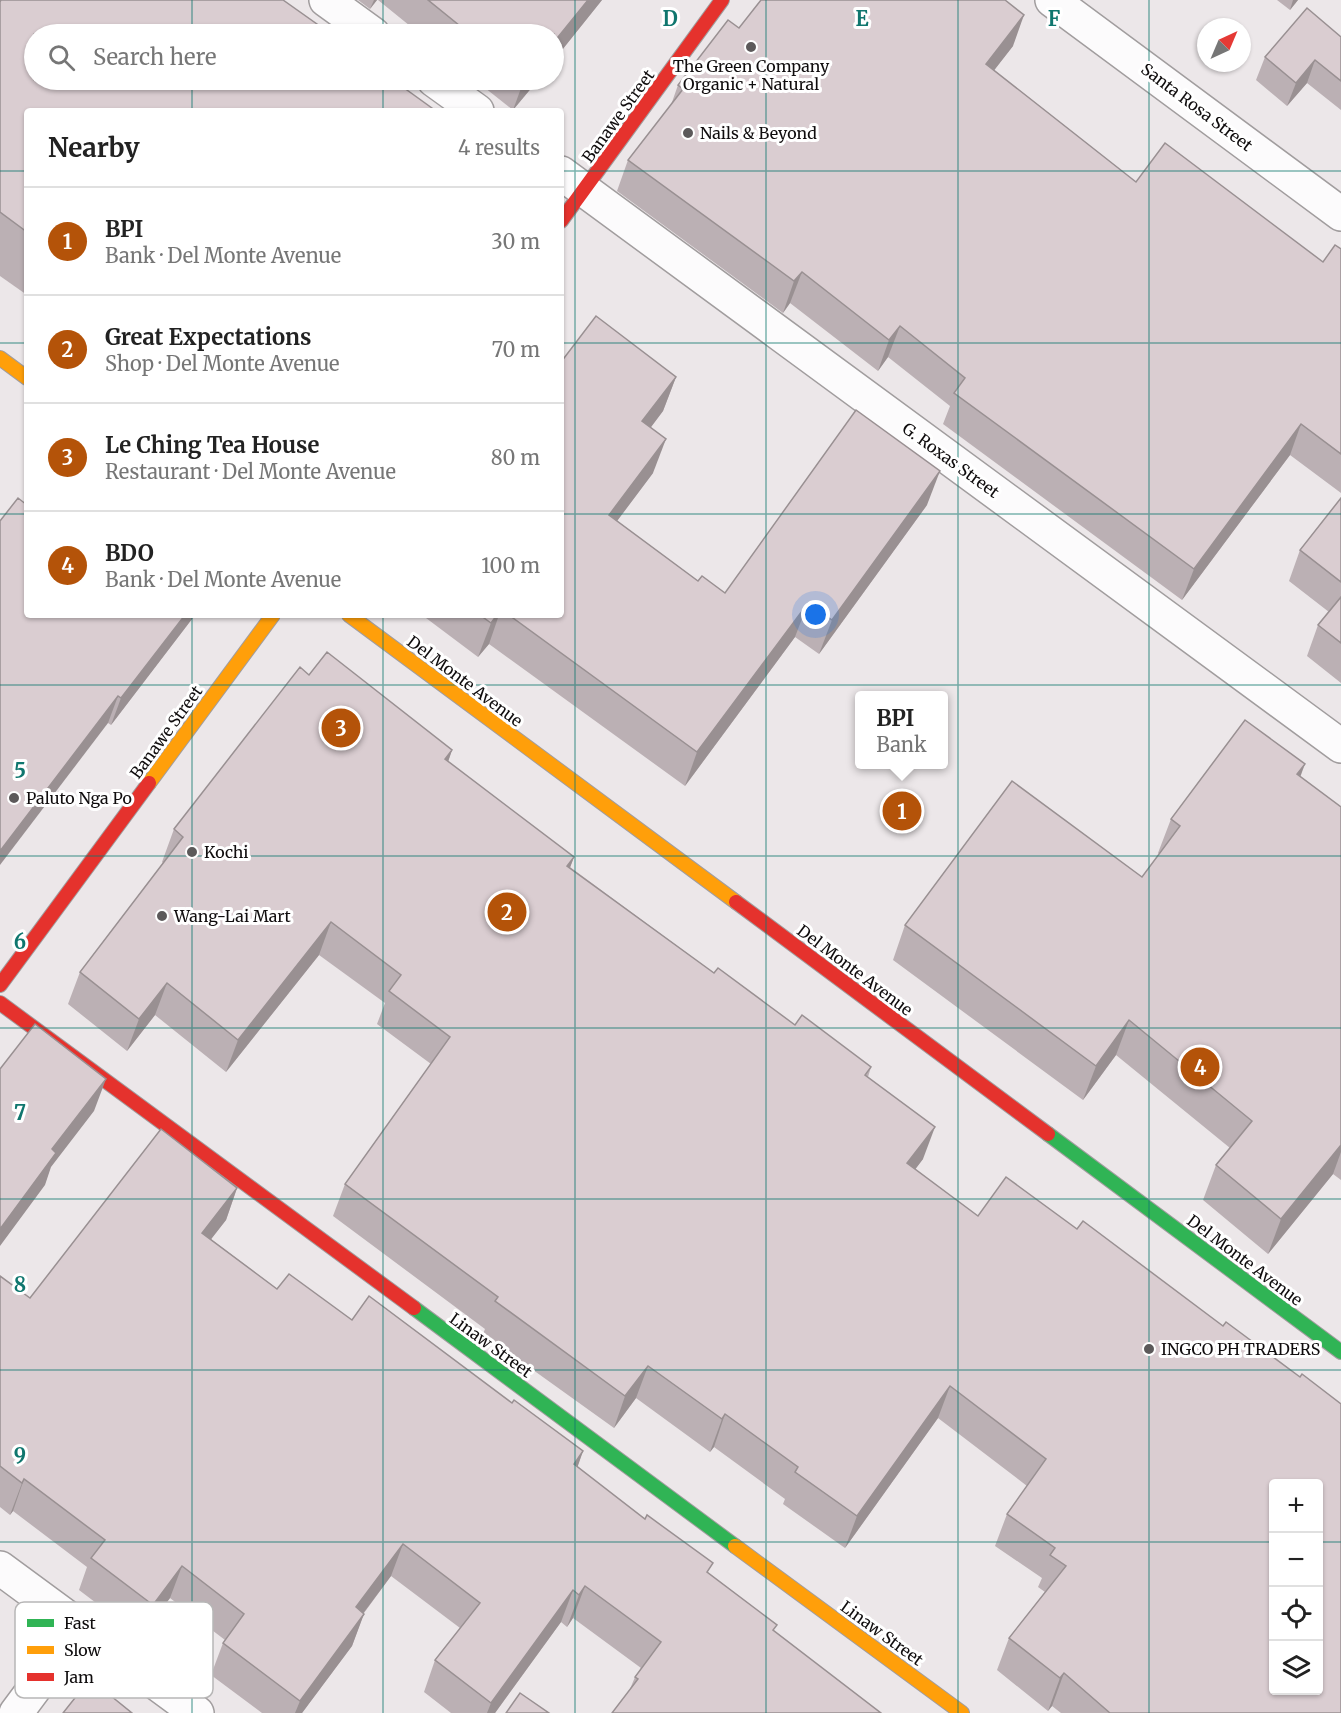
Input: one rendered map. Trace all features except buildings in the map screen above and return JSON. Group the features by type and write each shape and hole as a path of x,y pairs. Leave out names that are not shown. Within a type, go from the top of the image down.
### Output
{"main road":[{"name":"Banawe Street","path":"564,211 573,181 722,0"},
{"path":"0,358 24,376"},
{"name":"Banawe Street","path":"0,985 271,618"},
{"name":"Del Monte Avenue","path":"353,618 1341,1352"},
{"name":"Linaw Street","path":"0,1003 962,1713"}],"street":[{"path":"326,0 359,24"},
{"name":"Santa Rosa Street","path":"1052,0 1341,214"},
{"path":"448,90 473,108"},
{"name":"G. Roxas Street","path":"573,181 1341,746"},
{"path":"0,1568 46,1602"},
{"path":"16,1713 27,1698"},
{"path":"177,1698 197,1713"}],"traffic: fast":[{"path":"1048,1134 1341,1352"},
{"path":"414,1308 735,1546"}],"traffic: slow":[{"path":"0,358 24,376"},
{"path":"149,783 271,618"},
{"path":"353,618 736,902"},
{"path":"735,1546 962,1713"}],"traffic: jam":[{"path":"564,217 722,0"},
{"path":"0,985 149,783"},
{"path":"736,902 1048,1134"},
{"path":"0,1003 414,1308"}],"place":[{"name":"The Green Company Organic + Natural","path":"751,47"},
{"name":"Nails & Beyond","path":"688,133"},
{"name":"Le Ching Tea House","path":"341,728"},
{"name":"Paluto Nga Po","path":"14,798"},
{"name":"BPI","path":"902,811"},
{"name":"Kochi","path":"192,852"},
{"name":"Great Expectations","path":"507,912"},
{"name":"Wang-Lai Mart","path":"162,916"},
{"name":"BDO","path":"1200,1067"},
{"name":"INGCO PH TRADERS","path":"1149,1349"}]}
